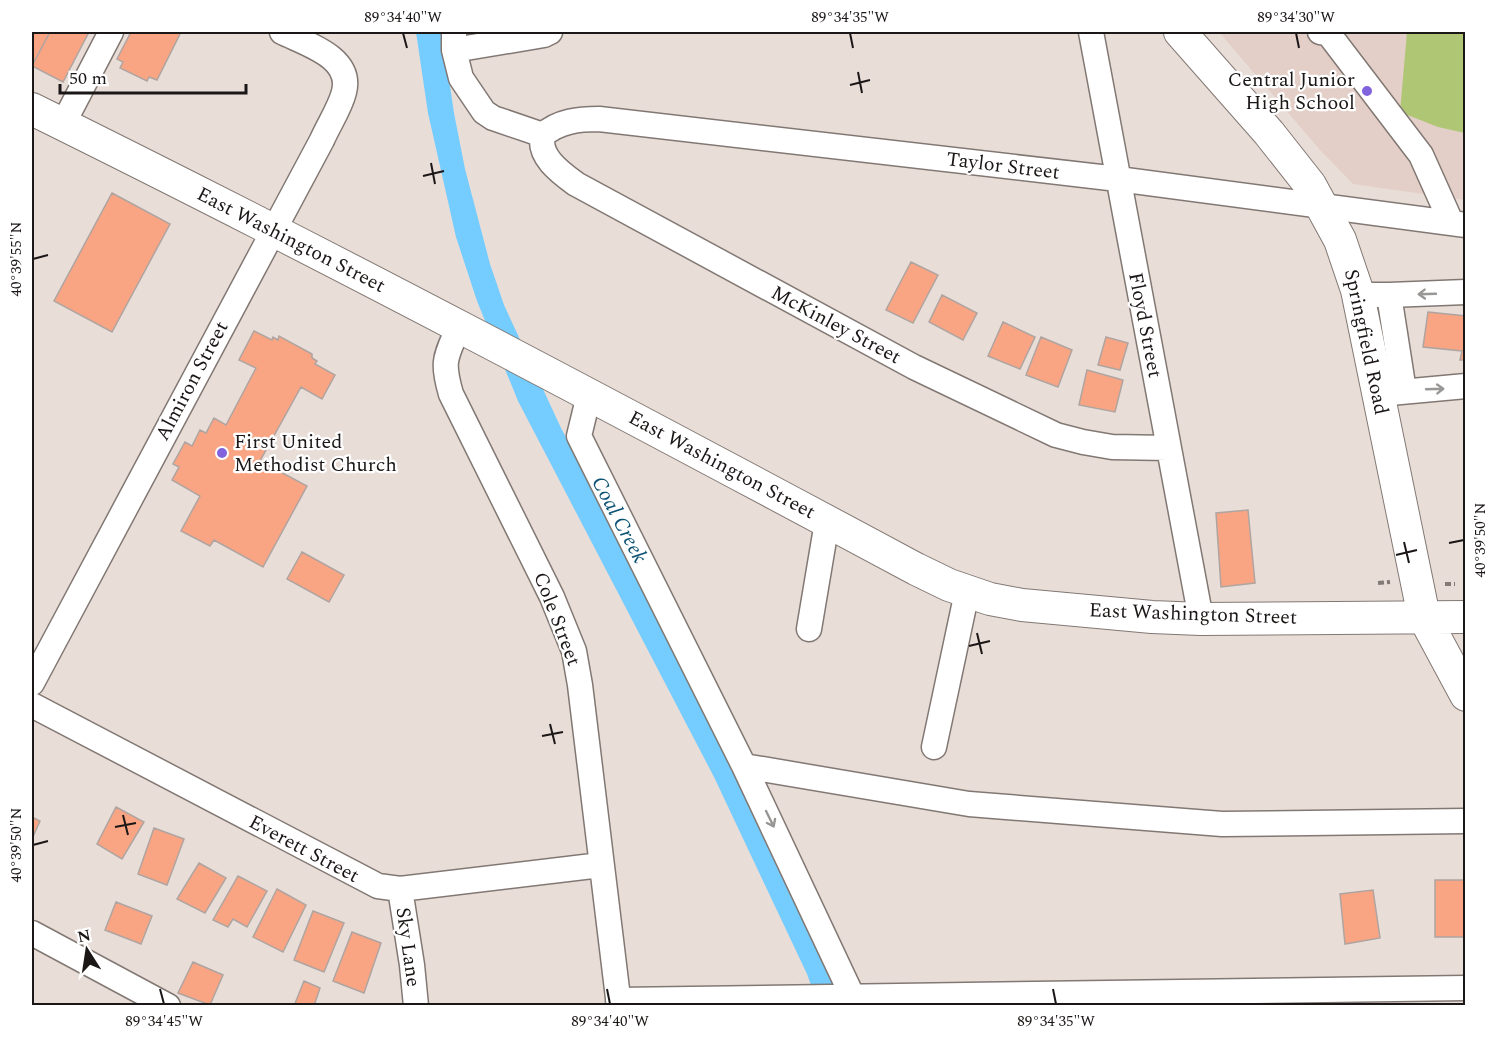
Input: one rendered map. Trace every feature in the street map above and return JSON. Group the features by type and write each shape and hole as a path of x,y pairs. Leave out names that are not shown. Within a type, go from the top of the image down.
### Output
{"main road":[{"name":"Springfield Road","path":"1180,32 1269,133 1306,179 1340,240 1391,393 1424,617 1466,695"},
{"name":"East Washington Street","path":"32,109 273,229 494,344 916,570 967,591 990,599 1022,605 1152,617 1201,619 1466,617"}],"street":[{"path":"63,124 111,32"},
{"name":"Almiron Street","path":"32,683 322,140 343,95 345,76 342,69 328,55 282,32"},
{"path":"543,135 493,118 484,112 461,78 454,41 544,35 550,32"},
{"name":"Floyd Street","path":"1091,32 1201,619"},
{"path":"1320,32 1328,33 1421,155 1458,224"},
{"name":"Taylor Street","path":"543,135 558,125 581,119 599,119 1118,179 1458,224"},
{"name":"McKinley Street","path":"543,135 544,152 554,166 576,184 914,367 1056,435 1112,447 1168,447"},
{"path":"1358,295 1466,292"},
{"path":"1389,295 1391,393 1466,386"},
{"name":"Cole Street","path":"459,326 444,367 451,394 552,597 574,651 619,1003"},
{"path":"589,395 579,436 744,766 856,1001"},
{"path":"809,629 827,522"},
{"path":"934,747 967,591"},
{"name":"Everett Street","path":"32,705 378,886 400,889 601,865"},
{"path":"744,766 969,804 1222,824 1466,821"},
{"name":"Sky Lane","path":"400,889 416,1005"},
{"path":"32,933 168,1005"},
{"path":"619,1003 806,1002 1466,988"}],"shaded area":[{"name":"Central Junior High School","path":"1219,32 1465,32 1465,200 1353,184 1320,150"}],"green space":[{"path":"1407,32 1465,32 1465,133 1438,127 1400,112"}],"water":[{"path":"416,32 442,32 465,169 490,264 504,305 561,428 693,677 844,1005 818,1005 807,974 714,777 518,401 477,301 456,237 428,113"}],"building":[{"path":"32,32 50,32 32,66"},
{"path":"50,32 89,32 63,82 32,66"},
{"path":"131,32 181,32 157,80 149,77 147,81 120,68 123,62 117,59"},
{"path":"112,193 170,224 112,332 54,301"},
{"path":"911,262 938,275 913,323 886,310"},
{"path":"942,295 977,313 963,340 929,322"},
{"path":"1428,312 1466,316 1466,360 1460,360 1462,351 1423,347"},
{"path":"1003,322 1035,337 1020,369 988,356"},
{"name":"First United Methodist Church","path":"254,331 272,340 273,337 278,340 279,336 312,354 312,358 317,361 315,364 335,375 322,399 301,387 260,461 307,486 263,567 214,540 210,546 181,531 200,496 172,480 179,467 173,464 185,442 192,446 200,430 206,433 214,418 226,425 256,368 239,360"},
{"path":"1041,337 1072,350 1058,387 1026,375"},
{"path":"1106,337 1128,343 1120,370 1098,365"},
{"path":"1087,370 1123,380 1115,412 1079,405"},
{"path":"1248,510 1255,583 1221,587 1216,513"},
{"path":"302,552 344,575 329,602 287,579"},
{"path":"116,807 144,822 122,859 97,844"},
{"path":"32,817 40,821 32,839"},
{"path":"154,828 184,839 167,885 138,874"},
{"path":"199,863 226,878 205,913 177,899"},
{"path":"238,876 267,891 247,927 233,919 228,927 213,920"},
{"path":"1435,880 1466,880 1466,937 1435,937"},
{"path":"277,889 306,905 283,952 253,937"},
{"path":"1373,890 1380,938 1345,944 1340,894"},
{"path":"116,902 152,916 141,944 105,930"},
{"path":"313,911 344,923 324,972 294,960"},
{"path":"352,932 381,943 364,993 333,981"},
{"path":"193,962 223,975 210,1005 178,993"},
{"path":"304,981 320,988 314,1006 294,1006"}],"place":[{"name":"Central Junior High School","path":"1367,91"},
{"name":"First United Methodist Church","path":"222,453"}],"water label":[{"name":"Coal Creek","path":"619,520"}]}
